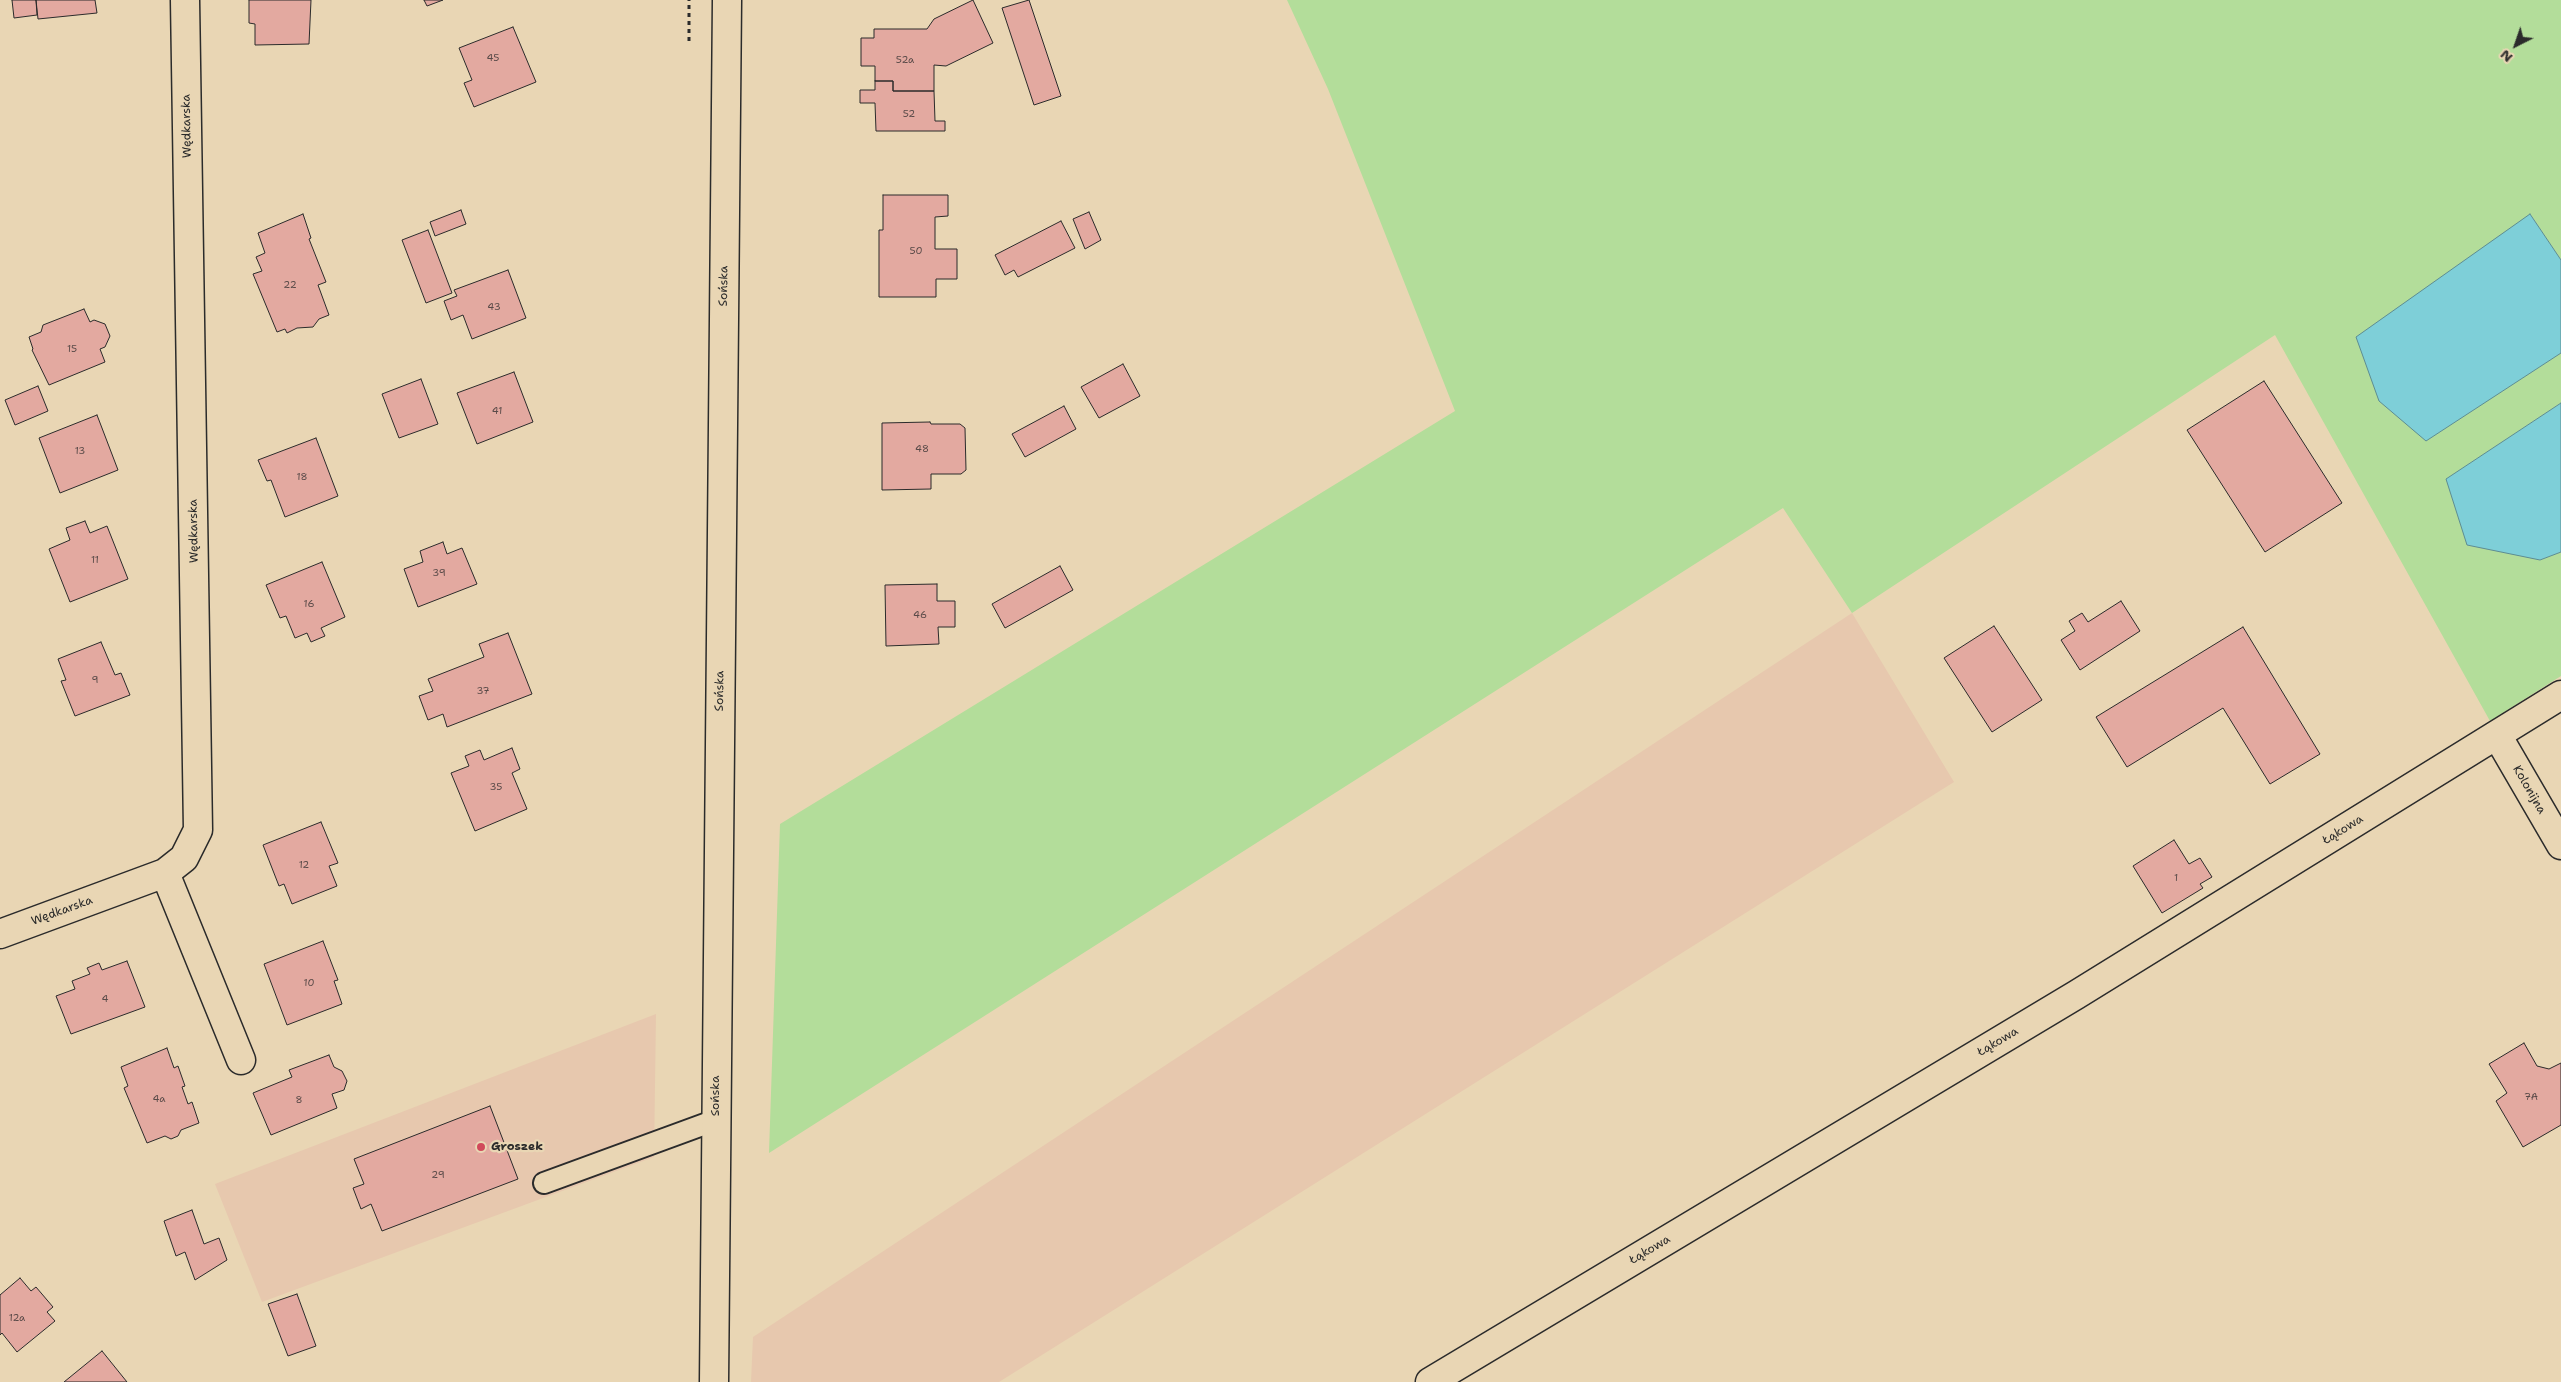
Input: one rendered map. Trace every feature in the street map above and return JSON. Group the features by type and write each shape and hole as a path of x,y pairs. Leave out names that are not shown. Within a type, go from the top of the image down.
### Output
{"street":[{"name":"Wędkarska","path":"0,934 165,873 184,858 198,830 185,0"},
{"name":"Sońska","path":"714,1382 727,0"},
{"name":"Łąkowa","path":"1430,1382 2076,995 2561,695"},
{"name":"Kolonijna","path":"2497,735 2561,845"},
{"path":"165,873 241,1060"}],"lane":[{"path":"544,1183 716,1120"}],"shaded area":[{"path":"1852,613 1954,782 999,1382 751,1382 753,1337"},
{"path":"656,1014 654,1157 262,1302 215,1184"}],"green space":[{"path":"1287,0 2561,0 2561,260 2530,214 2425,441 2561,353 2561,403 2447,479 2540,560 2561,552 2561,676 2490,721 2275,335 1852,613 1783,508 769,1153 780,824 1455,411 1328,89"}],"water":[{"path":"2530,214 2561,260 2561,353 2426,441 2379,401 2356,337"},
{"path":"2561,403 2561,552 2540,560 2467,545 2446,479"}],"building":[{"path":"12,0 36,0 37,15 14,18"},
{"path":"36,0 95,0 97,13 38,19"},
{"path":"249,0 311,0 309,44 255,45 255,24 249,23"},
{"path":"424,0 443,0 427,6"},
{"path":"973,0 993,43 946,66 934,65 934,91 893,91 893,81 875,81 875,66 861,66 861,38 874,38 874,29 927,29 934,19"},
{"path":"1029,0 1061,96 1034,105 1002,8"},
{"path":"513,27 536,82 474,107 464,83 472,80 459,48"},
{"path":"875,81 893,81 893,91 934,91 935,121 945,121 945,131 876,131 875,103 860,103 860,90 875,90"},
{"path":"883,195 948,195 948,216 935,217 935,249 957,249 957,279 936,279 936,297 879,297 879,230 883,230"},
{"path":"461,210 466,224 435,236 430,222"},
{"path":"1089,212 1101,240 1085,249 1073,219"},
{"path":"303,214 311,238 309,239 326,282 318,285 329,315 319,319 313,327 297,328 287,333 285,329 277,332 253,274 262,271 256,257 265,253 258,233"},
{"path":"1061,221 1075,248 1018,277 1014,270 1005,275 995,255"},
{"path":"428,230 452,293 426,303 402,240"},
{"path":"508,270 526,318 472,339 463,315 451,320 444,301 457,296 454,290"},
{"path":"84,309 90,322 94,320 105,324 110,336 105,347 100,349 105,362 49,385 32,350 29,337 41,332 43,325"},
{"path":"1123,364 1140,396 1099,418 1081,387"},
{"path":"514,372 533,422 477,444 457,393"},
{"path":"421,379 438,424 399,438 382,394"},
{"path":"2264,381 2342,503 2265,552 2187,430"},
{"path":"38,386 48,411 15,425 5,400"},
{"path":"1064,406 1076,429 1025,457 1012,434"},
{"path":"97,415 118,470 60,493 39,438"},
{"path":"930,422 931,424 960,424 965,428 966,470 961,474 931,474 931,489 882,490 882,423"},
{"path":"316,438 338,496 285,517 271,480 267,481 258,460"},
{"path":"85,521 90,533 107,526 128,579 70,602 49,549 70,540 66,528"},
{"path":"443,542 447,554 462,548 477,584 418,607 404,569 423,562 420,551"},
{"path":"322,562 345,617 321,628 325,636 311,642 307,633 295,638 286,616 280,618 266,585"},
{"path":"1060,566 1073,590 1005,628 992,604"},
{"path":"937,584 937,601 955,601 955,627 938,627 939,644 886,646 885,585"},
{"path":"2121,601 2140,631 2080,670 2061,640 2075,631 2069,621 2082,613 2088,622"},
{"path":"1994,626 2042,700 1992,732 1944,658"},
{"path":"2243,627 2320,754 2270,784 2223,708 2127,767 2096,717"},
{"path":"508,633 532,694 447,727 443,714 428,720 419,696 433,691 428,679 484,657 479,644"},
{"path":"101,642 115,675 121,673 130,695 75,716 61,681 66,680 58,659"},
{"path":"512,748 520,769 512,773 527,809 475,831 451,773 469,766 465,756 480,750 484,760"},
{"path":"321,822 338,863 329,866 337,886 292,904 284,884 279,886 263,845"},
{"path":"2174,840 2189,864 2200,858 2212,877 2200,884 2203,888 2162,913 2133,866"},
{"path":"323,941 338,980 334,981 342,1004 287,1025 264,964"},
{"path":"127,961 145,1007 71,1034 56,996 75,989 72,981 90,974 87,968 99,963 102,970"},
{"path":"2524,1043 2537,1066 2549,1069 2561,1063 2561,1125 2523,1147 2496,1101 2507,1093 2489,1064"},
{"path":"167,1048 174,1068 178,1066 185,1086 182,1087 188,1104 192,1102 199,1123 181,1130 178,1136 171,1139 165,1136 147,1143 124,1088 128,1086 121,1067"},
{"path":"329,1055 334,1067 342,1071 347,1081 344,1090 332,1094 337,1108 271,1135 253,1093 292,1077 289,1070"},
{"path":"490,1106 518,1179 382,1231 371,1204 361,1209 353,1188 364,1184 354,1159"},
{"path":"192,1210 204,1244 219,1238 227,1260 195,1280 185,1252 176,1256 164,1221"},
{"path":"20,1278 31,1291 36,1287 53,1307 47,1312 55,1321 17,1352 2,1333 0,1335 0,1295"},
{"path":"297,1294 316,1346 288,1356 268,1304"},
{"path":"102,1351 127,1382 64,1382"}],"place":[{"name":"Groszek","path":"481,1147"}]}
